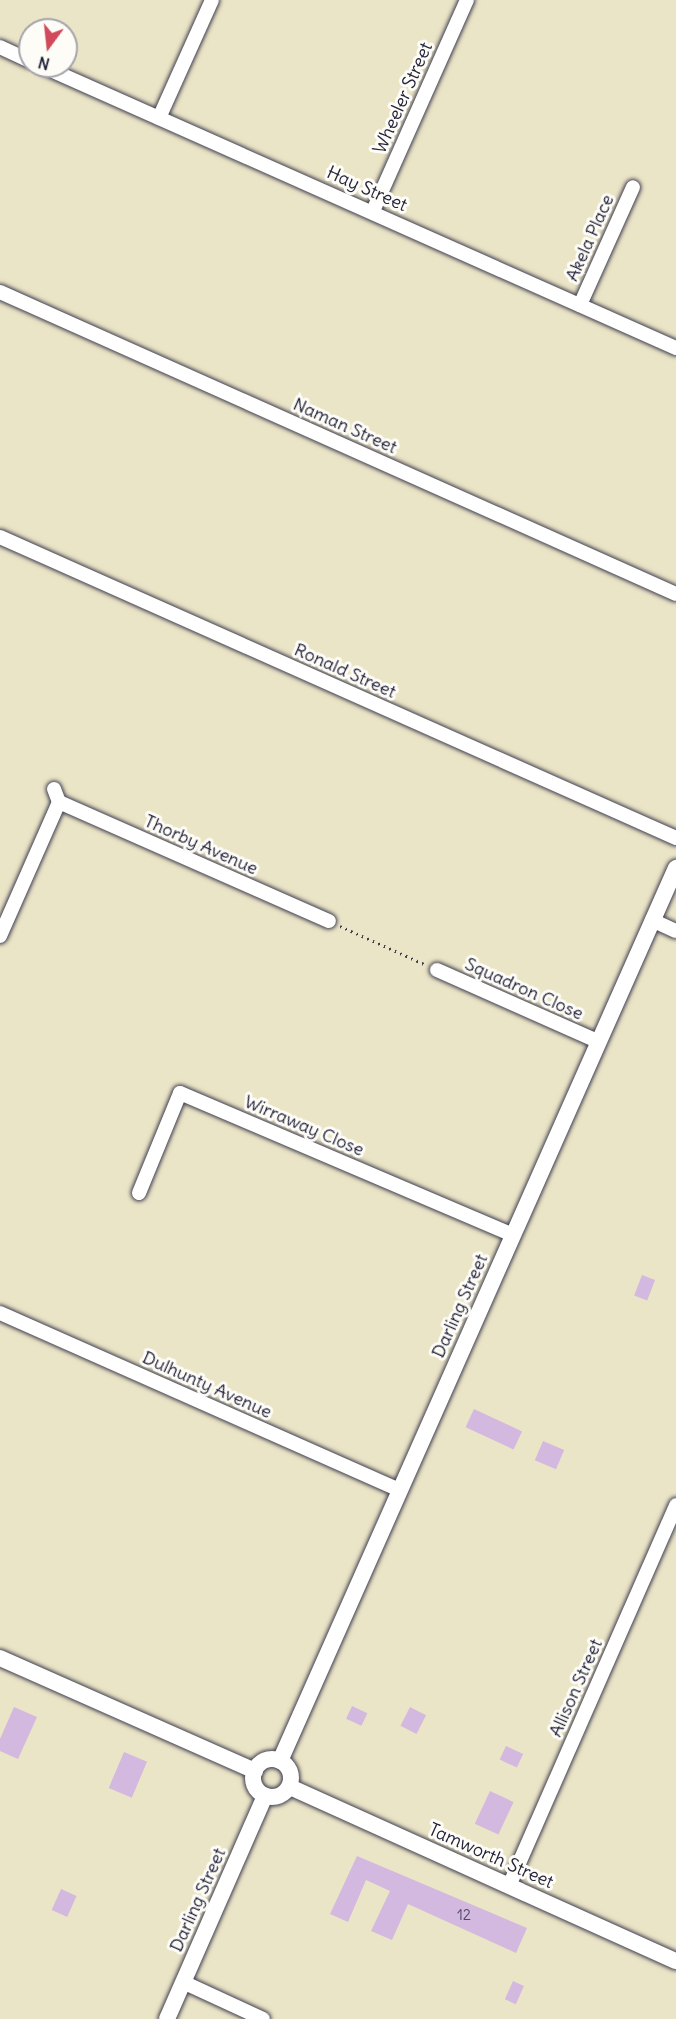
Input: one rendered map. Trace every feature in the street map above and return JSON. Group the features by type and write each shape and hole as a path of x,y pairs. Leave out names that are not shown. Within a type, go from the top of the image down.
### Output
{"street":[{"path":"159,118 212,0"},
{"name":"Wheeler Street","path":"373,211 467,0"},
{"path":"0,47 18,55"},
{"name":"Hay Street","path":"69,78 373,211 676,348"},
{"name":"Akela Place","path":"580,305 633,187"},
{"name":"Naman Street","path":"0,292 676,594"},
{"name":"Ronald Street","path":"0,537 676,838"},
{"name":"Thorby Avenue","path":"0,936 56,795 329,921"},
{"name":"Darling Street","path":"280,1761 597,1041 676,868"},
{"path":"652,920 676,931"},
{"name":"Squadron Close","path":"437,970 597,1041"},
{"name":"Wirraway Close","path":"139,1193 180,1093 513,1235"},
{"name":"Dulhunty Avenue","path":"0,1313 400,1490"},
{"name":"Allison Street","path":"509,1886 676,1505"},
{"path":"0,1658 255,1771"},
{"path":"280,1761 289,1769 290,1787 282,1795 265,1796 254,1783 255,1771 262,1762 280,1761"},
{"name":"Tamworth Street","path":"290,1787 676,1961"},
{"name":"Darling Street","path":"167,2019 265,1796"},
{"path":"183,1982 263,2019"}],"path":[{"path":"329,921 437,970"}],"building":[{"path":"642,1275 655,1280 647,1301 634,1296"},
{"path":"474,1409 522,1431 514,1450 466,1427"},
{"path":"543,1441 564,1450 556,1469 535,1460"},
{"path":"352,1706 367,1713 361,1726 346,1719"},
{"path":"14,1707 37,1717 18,1759 0,1751 0,1739"},
{"path":"410,1707 426,1715 417,1734 400,1726"},
{"path":"506,1746 523,1754 517,1768 500,1760"},
{"path":"124,1752 147,1762 132,1798 109,1788"},
{"path":"490,1791 514,1802 498,1835 475,1824"},
{"path":"357,1856 527,1928 516,1953 408,1904 392,1940 371,1931 390,1891 366,1880 348,1922 330,1914"},
{"path":"61,1889 77,1896 67,1917 52,1910"},
{"path":"513,1981 524,1986 516,2004 505,1999"}]}
